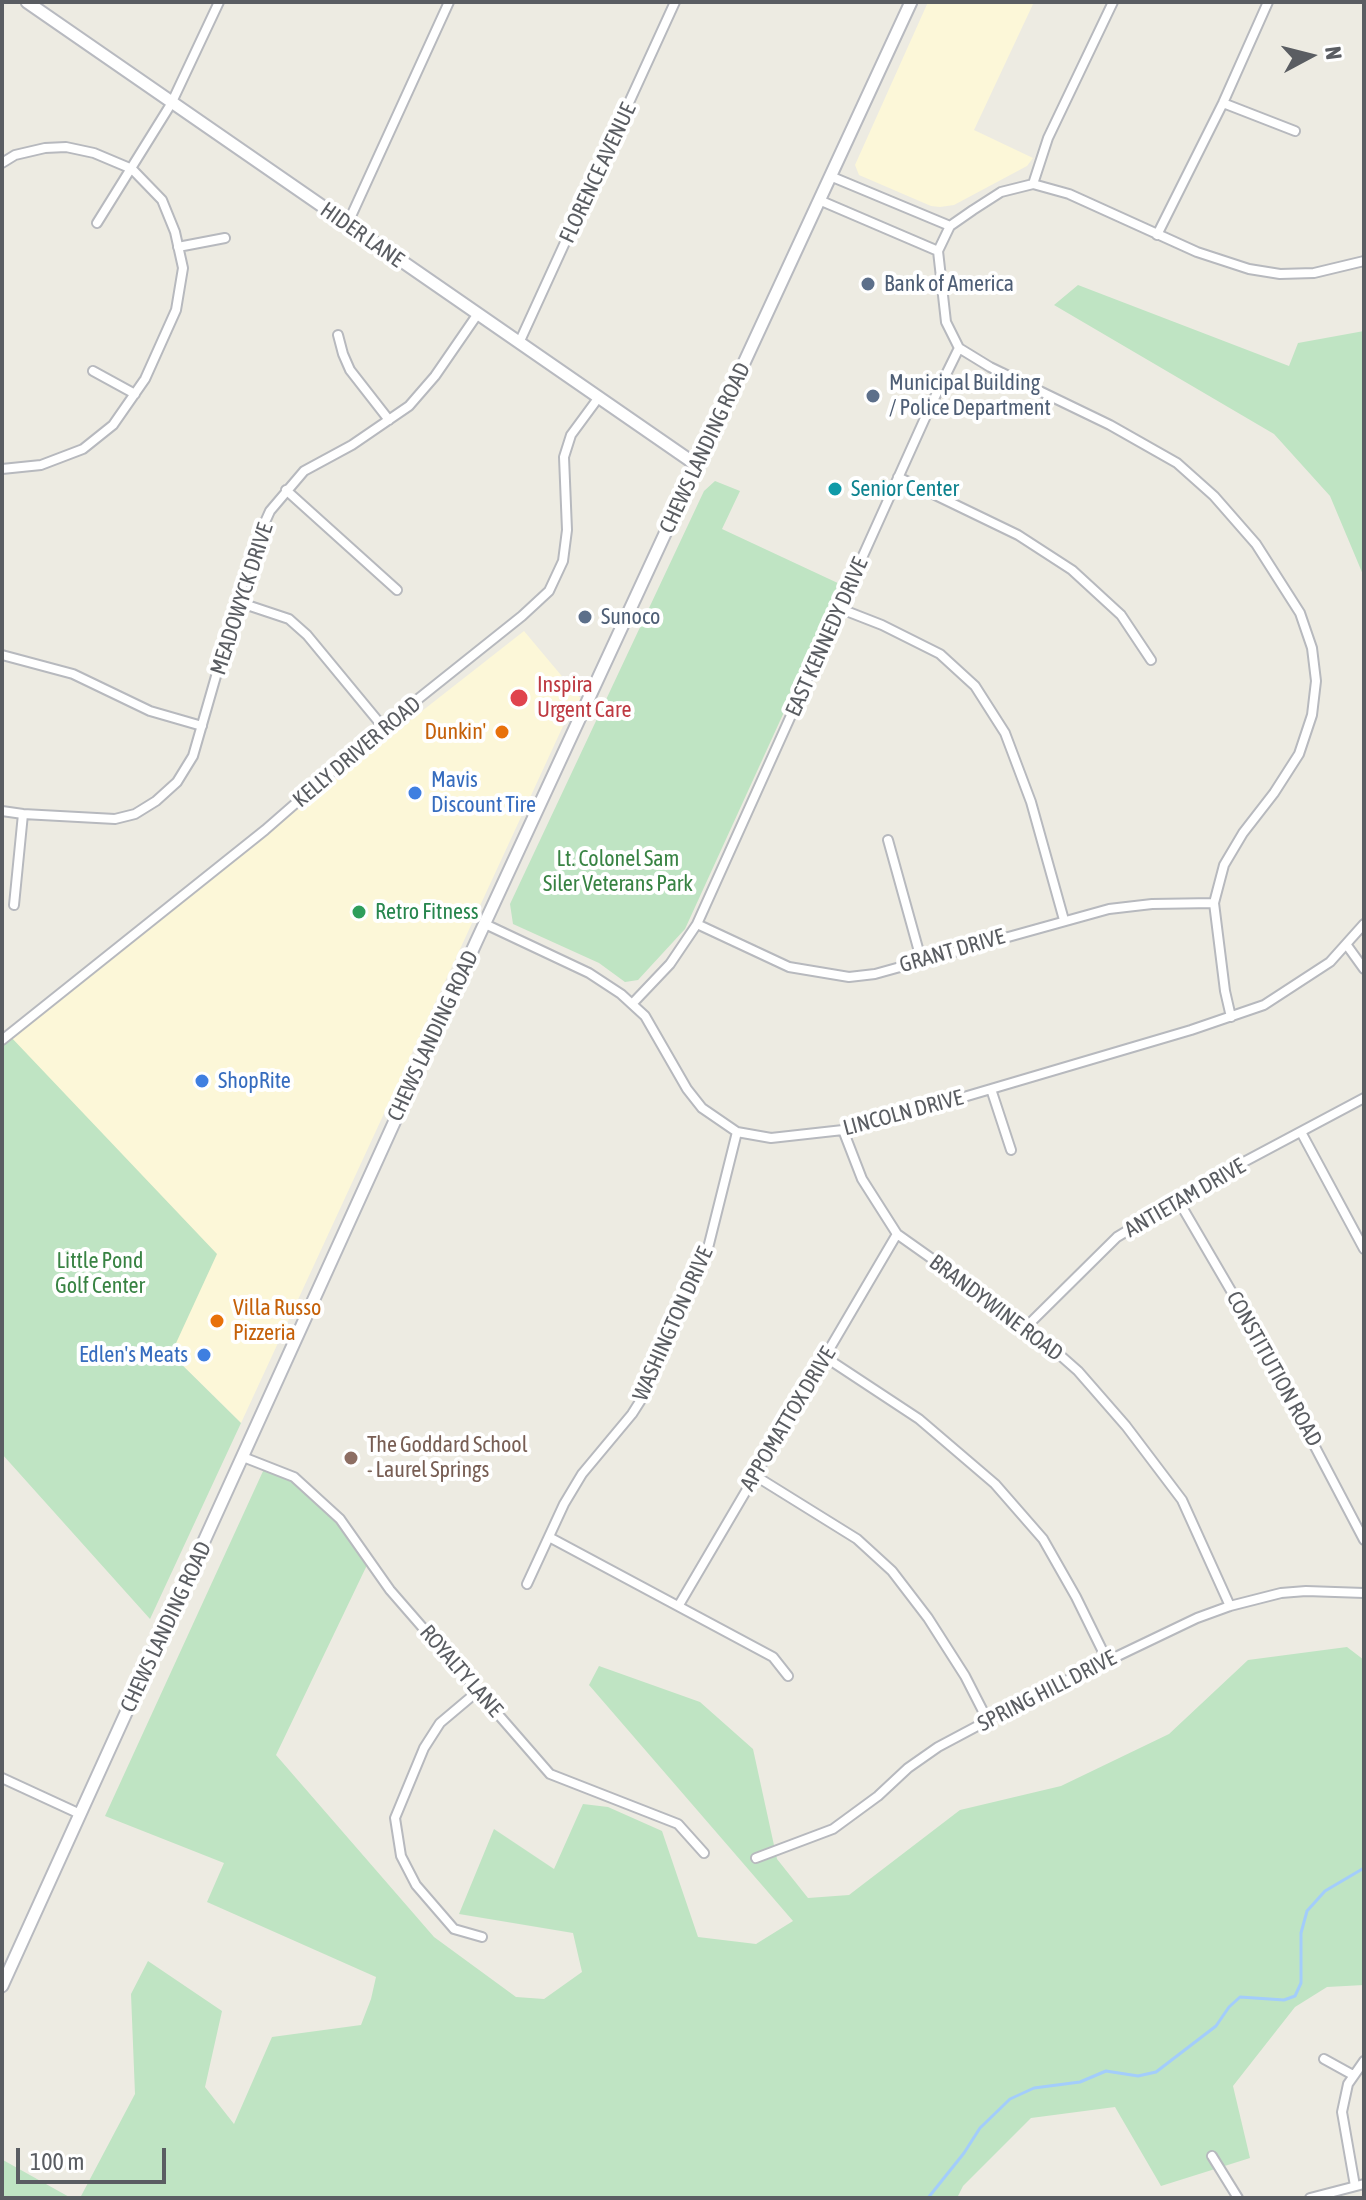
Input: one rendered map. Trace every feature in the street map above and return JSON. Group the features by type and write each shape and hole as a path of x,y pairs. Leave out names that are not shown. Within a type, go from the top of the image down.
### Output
{"main road":[{"name":"HIDER LANE","path":"27,2 698,466"},
{"name":"CHEWS LANDING ROAD","path":"2,1986 485,924 911,2"}],"street":[{"path":"97,223 171,104 219,2"},
{"path":"347,225 449,2"},
{"name":"FLORENCE AVENUE","path":"519,343 675,2"},
{"path":"1033,184 1048,138 1113,2"},
{"path":"1157,235 1223,103 1268,2"},
{"path":"1223,103 1295,131"},
{"path":"2,163 15,155 66,147 94,153 132,169 162,200 183,268 176,310 145,379 113,425 83,449 41,465 2,469"},
{"path":"830,176 950,226"},
{"path":"1231,1017 1214,903 1224,865 1299,754 1312,715 1316,681 1312,648 1300,613 1256,544 1214,496 1177,463 959,348 946,322 938,251 950,226 1001,192 1033,184 1069,194 1197,252 1249,269 1280,274 1314,273 1364,261"},
{"path":"819,200 938,251"},
{"path":"178,247 225,238"},
{"name":"MEADOWYCK DRIVE","path":"2,811 115,819 135,814 177,782 193,756 252,551 270,511 304,471 352,445 409,406 435,376 477,315"},
{"path":"338,335 350,370 389,420"},
{"name":"EAST KENNEDY DRIVE","path":"632,1004 670,964 697,924 959,348"},
{"path":"93,371 135,394"},
{"name":"KELLY DRIVER ROAD","path":"2,1040 265,830 383,727 549,591 563,561 567,530 564,457 571,435 599,397"},
{"path":"898,477 1018,535 1072,570 1121,615 1151,660"},
{"path":"286,490 397,590"},
{"path":"238,602 289,619 307,635 383,727"},
{"path":"841,609 882,625 940,654 975,686 1005,733 1031,802 1064,920"},
{"path":"2,655 73,674 150,711 202,726"},
{"path":"14,905 23,814"},
{"path":"888,840 921,959"},
{"name":"GRANT DRIVE","path":"697,924 789,967 849,977 875,974 1109,909 1152,904 1214,903"},
{"name":"LINCOLN DRIVE","path":"485,924 589,973 632,1004 645,1016 687,1089 702,1108 737,1132 771,1138 843,1130 1231,1017 1264,1005 1299,985 1330,962 1364,924"},
{"path":"1346,944 1364,969"},
{"path":"991,1089 1011,1150"},
{"name":"ANTIETAM DRIVE","path":"1027,1326 1117,1237 1364,1098"},
{"name":"BRANDYWINE ROAD","path":"843,1130 862,1179 897,1234 1027,1326 1078,1371 1126,1426 1182,1500 1230,1606"},
{"name":"WASHINGTON DRIVE","path":"527,1584 582,1474 632,1414 646,1392 706,1256 737,1132"},
{"path":"1301,1132 1364,1249"},
{"name":"CONSTITUTION ROAD","path":"1178,1200 1251,1325 1364,1540"},
{"name":"APPOMATTOX DRIVE","path":"679,1605 897,1234"},
{"path":"825,1357 919,1419 995,1484 1043,1539 1107,1660"},
{"name":"ROYALTY LANE","path":"243,1457 294,1477 340,1519 390,1590 550,1774 678,1824 704,1853"},
{"path":"754,1475 857,1539 892,1571 928,1618 965,1676 988,1721"},
{"path":"549,1537 773,1657 788,1676"},
{"name":"SPRING HILL DRIVE","path":"756,1858 833,1829 938,1747 1107,1660 1230,1606 1281,1593 1364,1593"},
{"path":"478,1691 440,1723 424,1748 395,1818 401,1856 416,1885 454,1929 482,1937"},
{"path":"2,1778 80,1814"},
{"path":"1324,2059 1353,2075"},
{"path":"1310,2198 1360,2185 1342,2122 1343,2102 1353,2075 1364,2061"},
{"path":"1212,2156 1238,2198"}],"shaded area":[{"path":"928,2 1034,2 974,130 1033,158 1027,166 954,205 940,207 859,175 855,165"},
{"path":"524,631 581,699 571,718 564,724 241,1423 171,1354 9,1035"}],"green space":[{"path":"1078,285 1289,366 1298,343 1364,331 1364,577 1330,496 1274,434 1054,305"},
{"name":"Lt. Colonel Sam Siler Veterans Park","path":"715,481 740,491 722,529 842,585 685,929 638,980 625,982 599,963 513,924 510,904 704,491"},
{"name":"Little Pond Golf Center","path":"9,1035 217,1254 171,1354 241,1423 150,1619 2,1454 2,1041"},
{"path":"264,1469 312,1491 368,1563 276,1755 434,1937 516,1997 544,1999 582,1972 573,1933 459,1914 494,1829 554,1869 583,1804 608,1807 662,1831 698,1937 756,1944 793,1921 589,1685 599,1666 700,1702 753,1749 777,1859 808,1898 849,1895 960,1810 1061,1786 1169,1734 1248,1660 1347,1647 1364,1660 1364,1985 1327,1987 1295,2007 1233,2086 1250,2158 1161,2186 1115,2107 1031,2118 963,2186 957,2198 80,2198 135,2094 131,1994 148,1961 222,2011 205,2087 234,2124 272,2037 361,2025 371,1999 376,1977 207,1902 224,1863 105,1816"},
{"path":"3,2160 71,2198 2,2198"}],"waterway":[{"path":"928,2198 980,2128 1010,2099 1034,2088 1080,2082 1106,2071 1138,2076 1156,2072 1216,2026 1240,1997 1284,2000 1295,1996 1301,1983 1301,1933 1307,1911 1325,1891 1364,1868"}],"place":[{"name":"Bank of America","path":"868,284"},
{"name":"Municipal Building / Police Department","path":"873,396"},
{"name":"Senior Center","path":"835,489"},
{"name":"Sunoco","path":"585,617"},
{"name":"Inspira Urgent Care","path":"519,698"},
{"name":"Dunkin'","path":"502,732"},
{"name":"Mavis Discount Tire","path":"415,793"},
{"name":"Retro Fitness","path":"359,912"},
{"name":"ShopRite","path":"202,1081"},
{"name":"Villa Russo Pizzeria","path":"217,1321"},
{"name":"Edlen's Meats","path":"204,1355"},
{"name":"The Goddard School - Laurel Springs","path":"351,1458"}]}
